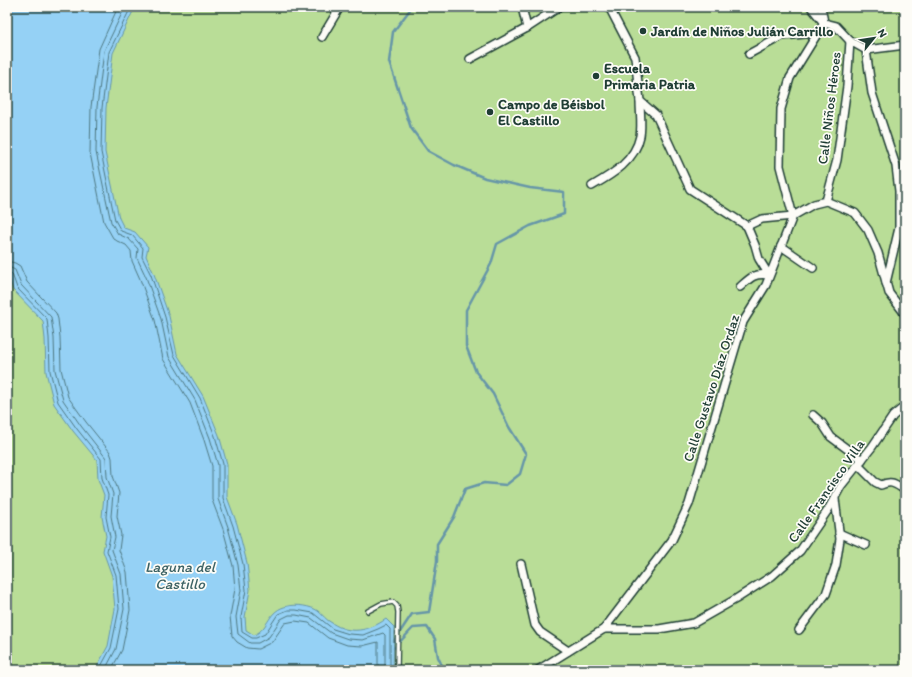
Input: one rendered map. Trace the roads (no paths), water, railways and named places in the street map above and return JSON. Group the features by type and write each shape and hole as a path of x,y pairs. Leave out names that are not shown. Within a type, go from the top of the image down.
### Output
{"street":[{"path":"322,37 340,7"},
{"path":"522,7 527,28"},
{"path":"470,59 527,28 559,7"},
{"path":"592,186 616,173 631,156 640,136 640,101 634,58 609,7"},
{"path":"811,7 824,22 836,26 850,41 866,50 905,45"},
{"path":"793,216 780,166 781,109 790,78 824,22 821,7"},
{"path":"749,54 782,36 817,33"},
{"name":"Calle Niños Héroes","path":"826,201 837,160 847,86 850,41"},
{"path":"866,50 872,93 896,166 899,191 899,228 886,283"},
{"path":"640,101 656,115 690,189 747,226 759,259 769,275"},
{"path":"747,226 762,219 793,216 814,204 826,201 855,213 868,230 878,253 889,293 905,314"},
{"name":"Calle Gustavo Díaz Ordaz","path":"538,670 604,629 672,540 689,504 743,322 766,285 793,216"},
{"path":"781,246 813,268"},
{"path":"740,287 752,276 758,274 769,275"},
{"name":"Calle Francisco Villa","path":"604,629 659,629 694,623 772,576 800,552 841,486 893,416 905,406"},
{"path":"813,415 822,423 831,437 860,462 875,482 881,485 893,483 905,490"},
{"path":"799,630 826,594 836,565 840,539 834,498"},
{"path":"839,533 866,545"},
{"path":"522,564 535,625 540,632 568,651"}],"lane":[{"path":"368,611 387,602 393,602 397,606 397,670"}],"water":[{"name":"Laguna del Castillo","path":"7,7 135,7 113,53 106,108 105,152 119,218 124,228 135,232 148,247 146,256 169,316 177,354 203,396 219,435 227,464 227,497 237,524 247,563 250,590 245,617 246,630 254,635 263,628 276,611 291,605 303,606 318,611 328,620 339,627 346,629 366,629 386,619 394,627 393,670 95,670 108,646 115,609 112,576 103,551 106,536 102,517 104,495 98,479 97,460 73,431 54,404 46,372 43,321 13,290 7,271"}],"waterway":[{"path":"394,641 412,614 429,612 437,561 437,544 454,517 465,489 484,483 506,485 520,474 526,454 509,427 493,394 476,372 466,346 466,310 491,264 497,244 530,226 564,214 564,192 530,188 485,178 454,165 428,151 411,128 389,62 393,32 412,7"},
{"path":"394,648 413,628 427,627 435,639 438,657 444,670"}],"place":[{"name":"Jardín de Niños Julián Carrillo","path":"643,31"},
{"name":"Escuela Primaria Patria","path":"596,76"},
{"name":"Campo de Béisbol El Castillo","path":"490,112"}]}
